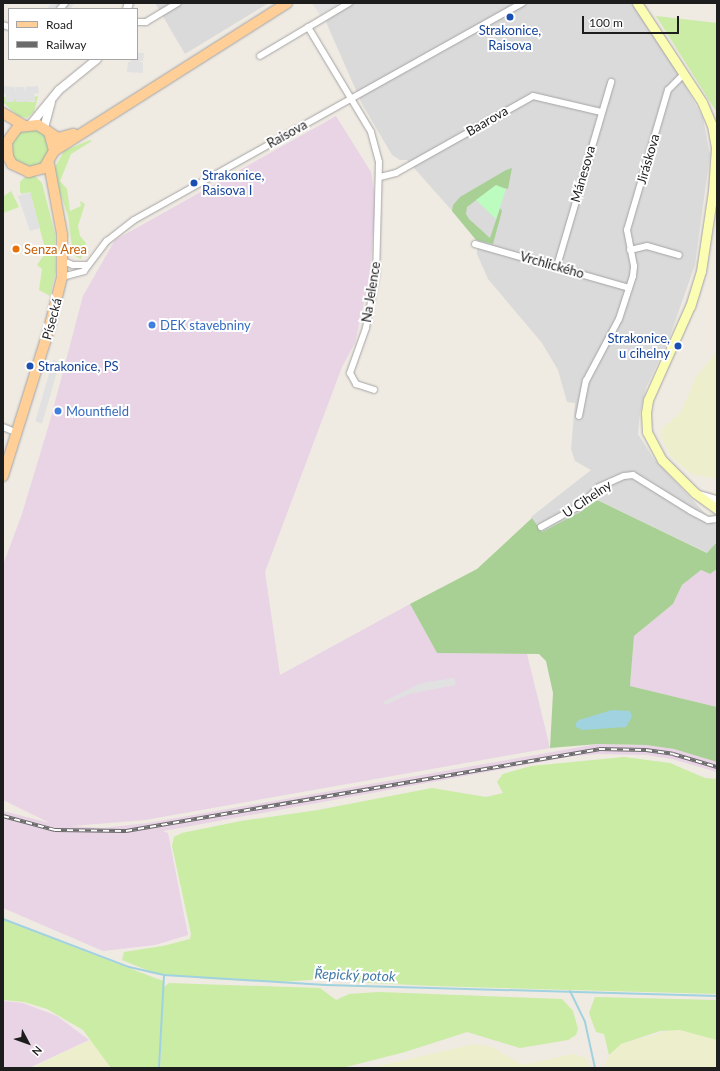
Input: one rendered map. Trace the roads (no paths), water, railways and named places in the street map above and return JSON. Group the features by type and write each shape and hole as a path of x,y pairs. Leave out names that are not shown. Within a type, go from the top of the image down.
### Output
{"main road":[{"path":"27,124 10,134 6,146 8,157 18,169 34,172 48,164 54,151 287,3"},
{"path":"637,3 702,102 712,125 716,147 713,191 701,271 690,306 648,400 646,422 655,451 694,494 717,509"},
{"path":"3,113 62,137 88,129"},
{"path":"3,118 10,134"},
{"path":"46,130 54,151"},
{"name":"Písecká","path":"3,476 10,430 50,329 62,277 62,234 48,164"},
{"name":"Písecká","path":"34,172 44,180 56,204"}],"street":[{"path":"138,22 146,22 178,3"},
{"path":"260,56 349,3"},
{"name":"Raisova","path":"62,277 79,274 107,241 134,220 523,3"},
{"name":"Na Jelence","path":"308,27 352,99 374,142 380,177 376,275 366,328 350,372 356,384 374,390"},
{"path":"27,124 53,97 96,60"},
{"name":"Jiráskova","path":"579,416 586,381 620,319 634,271 627,230 668,90 684,74"},
{"name":"Mánesova","path":"557,266 611,82"},
{"name":"Baarova","path":"380,177 396,173 533,96 601,112"},
{"path":"46,130 53,97"},
{"name":"Vrchlického","path":"475,244 557,266 629,288"},
{"path":"630,250 647,246 679,255"},
{"path":"63,261 73,265 88,265"},
{"name":"U Cihelny","path":"541,527 581,505 599,488 624,476 633,475 702,517 717,519"},
{"path":"694,494 717,500"}],"water":[{"path":"612,710 630,711 632,717 626,727 582,730 576,727 576,723 579,720"}],"waterway":[{"name":"Řepický potok","path":"3,919 129,967 164,975 326,985 717,996"},
{"path":"159,1068 164,975"},
{"path":"570,991 585,1022 595,1068"}],"railway":[{"path":"3,816 55,830 126,831 599,749 646,750 673,754 717,767"}],"place":[{"name":"Strakonice, Raisova","path":"510,17"},
{"name":"Strakonice, Raisova I","path":"194,183"},
{"name":"Senza Area","path":"16,249"},
{"name":"DEK stavebniny","path":"152,325"},
{"name":"Strakonice, u cihelny","path":"678,346"},
{"name":"Strakonice, PS","path":"30,366"},
{"name":"Mountfield","path":"58,411"}]}
